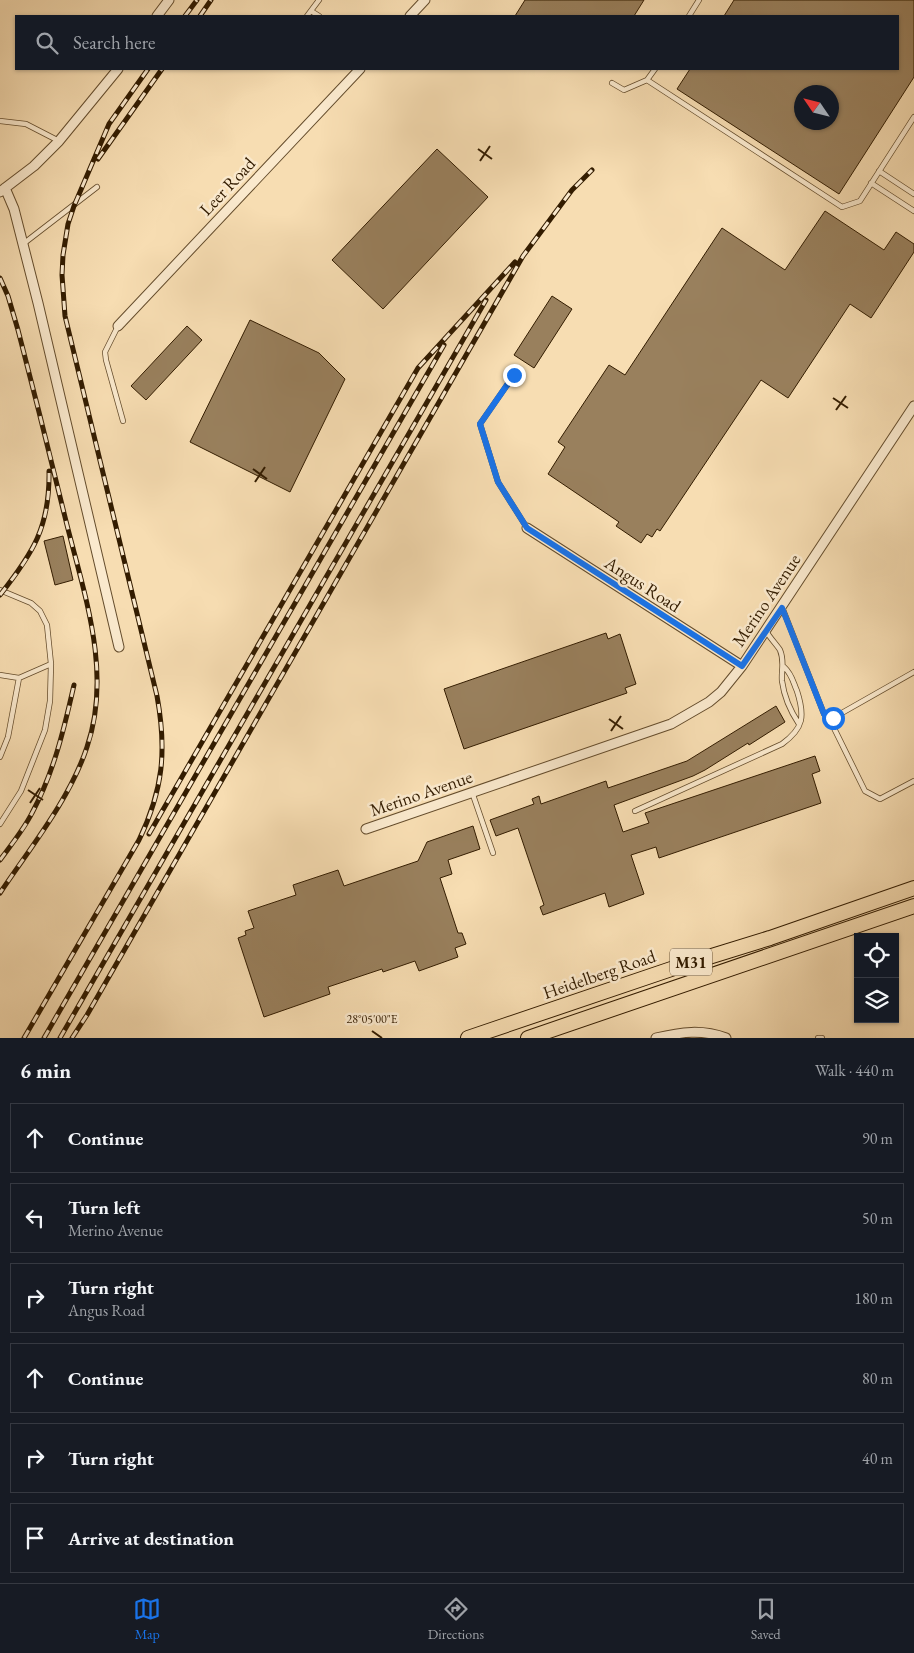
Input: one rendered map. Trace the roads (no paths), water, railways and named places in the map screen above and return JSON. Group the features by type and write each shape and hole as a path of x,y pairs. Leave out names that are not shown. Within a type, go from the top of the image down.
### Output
{"main road":[{"name":"Heidelberg Road","path":"468,1038 914,888"},
{"name":"Heidelberg Road","path":"528,1038 914,906"}],"street":[{"path":"158,15 169,0"},
{"path":"411,15 425,0"},
{"path":"117,70 59,141 34,166 2,190 14,209 23,244 119,646"},
{"name":"Leer Road","path":"118,326 359,70"},
{"name":"Merino Avenue","path":"366,829 671,724 709,702 742,666 766,632 914,406"},
{"name":"Angus Road","path":"527,528 742,666"},
{"path":"656,1038 690,1031 704,1032 726,1038"}],"lane":[{"path":"308,15 319,0"},
{"path":"690,15 699,0"},
{"path":"311,11 317,15"},
{"path":"612,83 624,90 647,80 654,70"},
{"path":"647,80 842,207 860,201 914,117"},
{"path":"0,121 26,124 59,141"},
{"path":"879,171 914,194"},
{"path":"871,183 914,211"},
{"path":"23,244 97,187"},
{"path":"118,326 105,352 123,421"},
{"path":"514,375 480,424 498,482 527,528"},
{"path":"0,590 32,603 40,610 47,625 51,664 50,701 45,730 21,791 0,824"},
{"path":"782,608 824,714 829,718 866,791 880,799 914,781"},
{"path":"766,632 780,651 784,666 782,681 792,712 799,724"},
{"path":"0,676 19,678 51,664"},
{"path":"635,810 782,744 794,734 802,715 802,709 791,674 784,666"},
{"path":"829,718 833,718 914,672"},
{"path":"0,757 8,737 19,678"},
{"path":"472,792 493,853"}],"railway":[{"path":"186,15 197,0"},
{"path":"201,15 211,0"},
{"path":"24,1038 139,840 153,804 161,770 162,735 157,696 65,316 62,275 68,224 74,206 109,124 147,70"},
{"path":"98,159 161,70"},
{"path":"72,1038 87,1015 523,256 572,190 592,170"},
{"path":"149,834 418,368 515,262"},
{"path":"0,278 8,296 18,330 87,602 93,631 97,689 94,718 80,766 60,804 0,893"},
{"path":"60,1038 486,300"},
{"path":"44,1038 444,345"},
{"path":"0,595 22,566 43,524 49,491 49,471"},
{"path":"0,860 29,819 40,798 62,734 74,685"}]}
